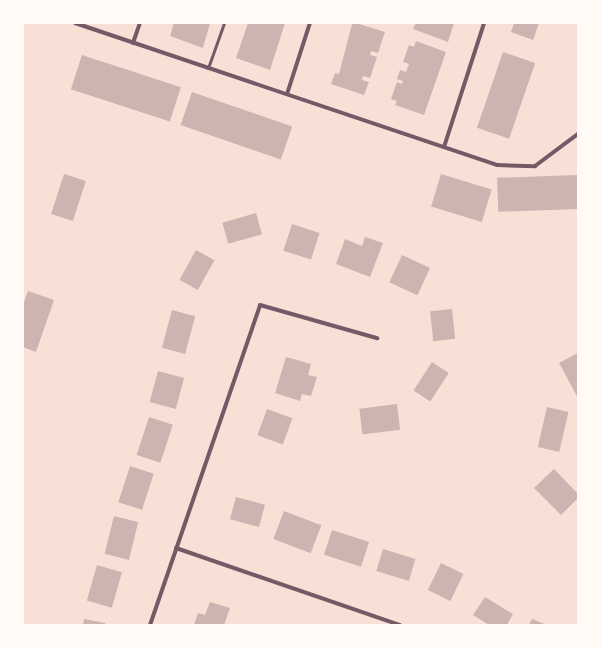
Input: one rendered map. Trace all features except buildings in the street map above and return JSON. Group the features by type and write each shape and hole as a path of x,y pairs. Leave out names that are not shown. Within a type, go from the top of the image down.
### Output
{"street":[{"path":"75,23 497,165 535,166 578,134"},
{"path":"133,43 140,23"},
{"path":"287,94 310,23"},
{"path":"444,147 484,23"},
{"path":"150,625 260,304 376,338"},
{"path":"176,548 400,625"}],"lane":[{"path":"208,68 224,23"}]}
